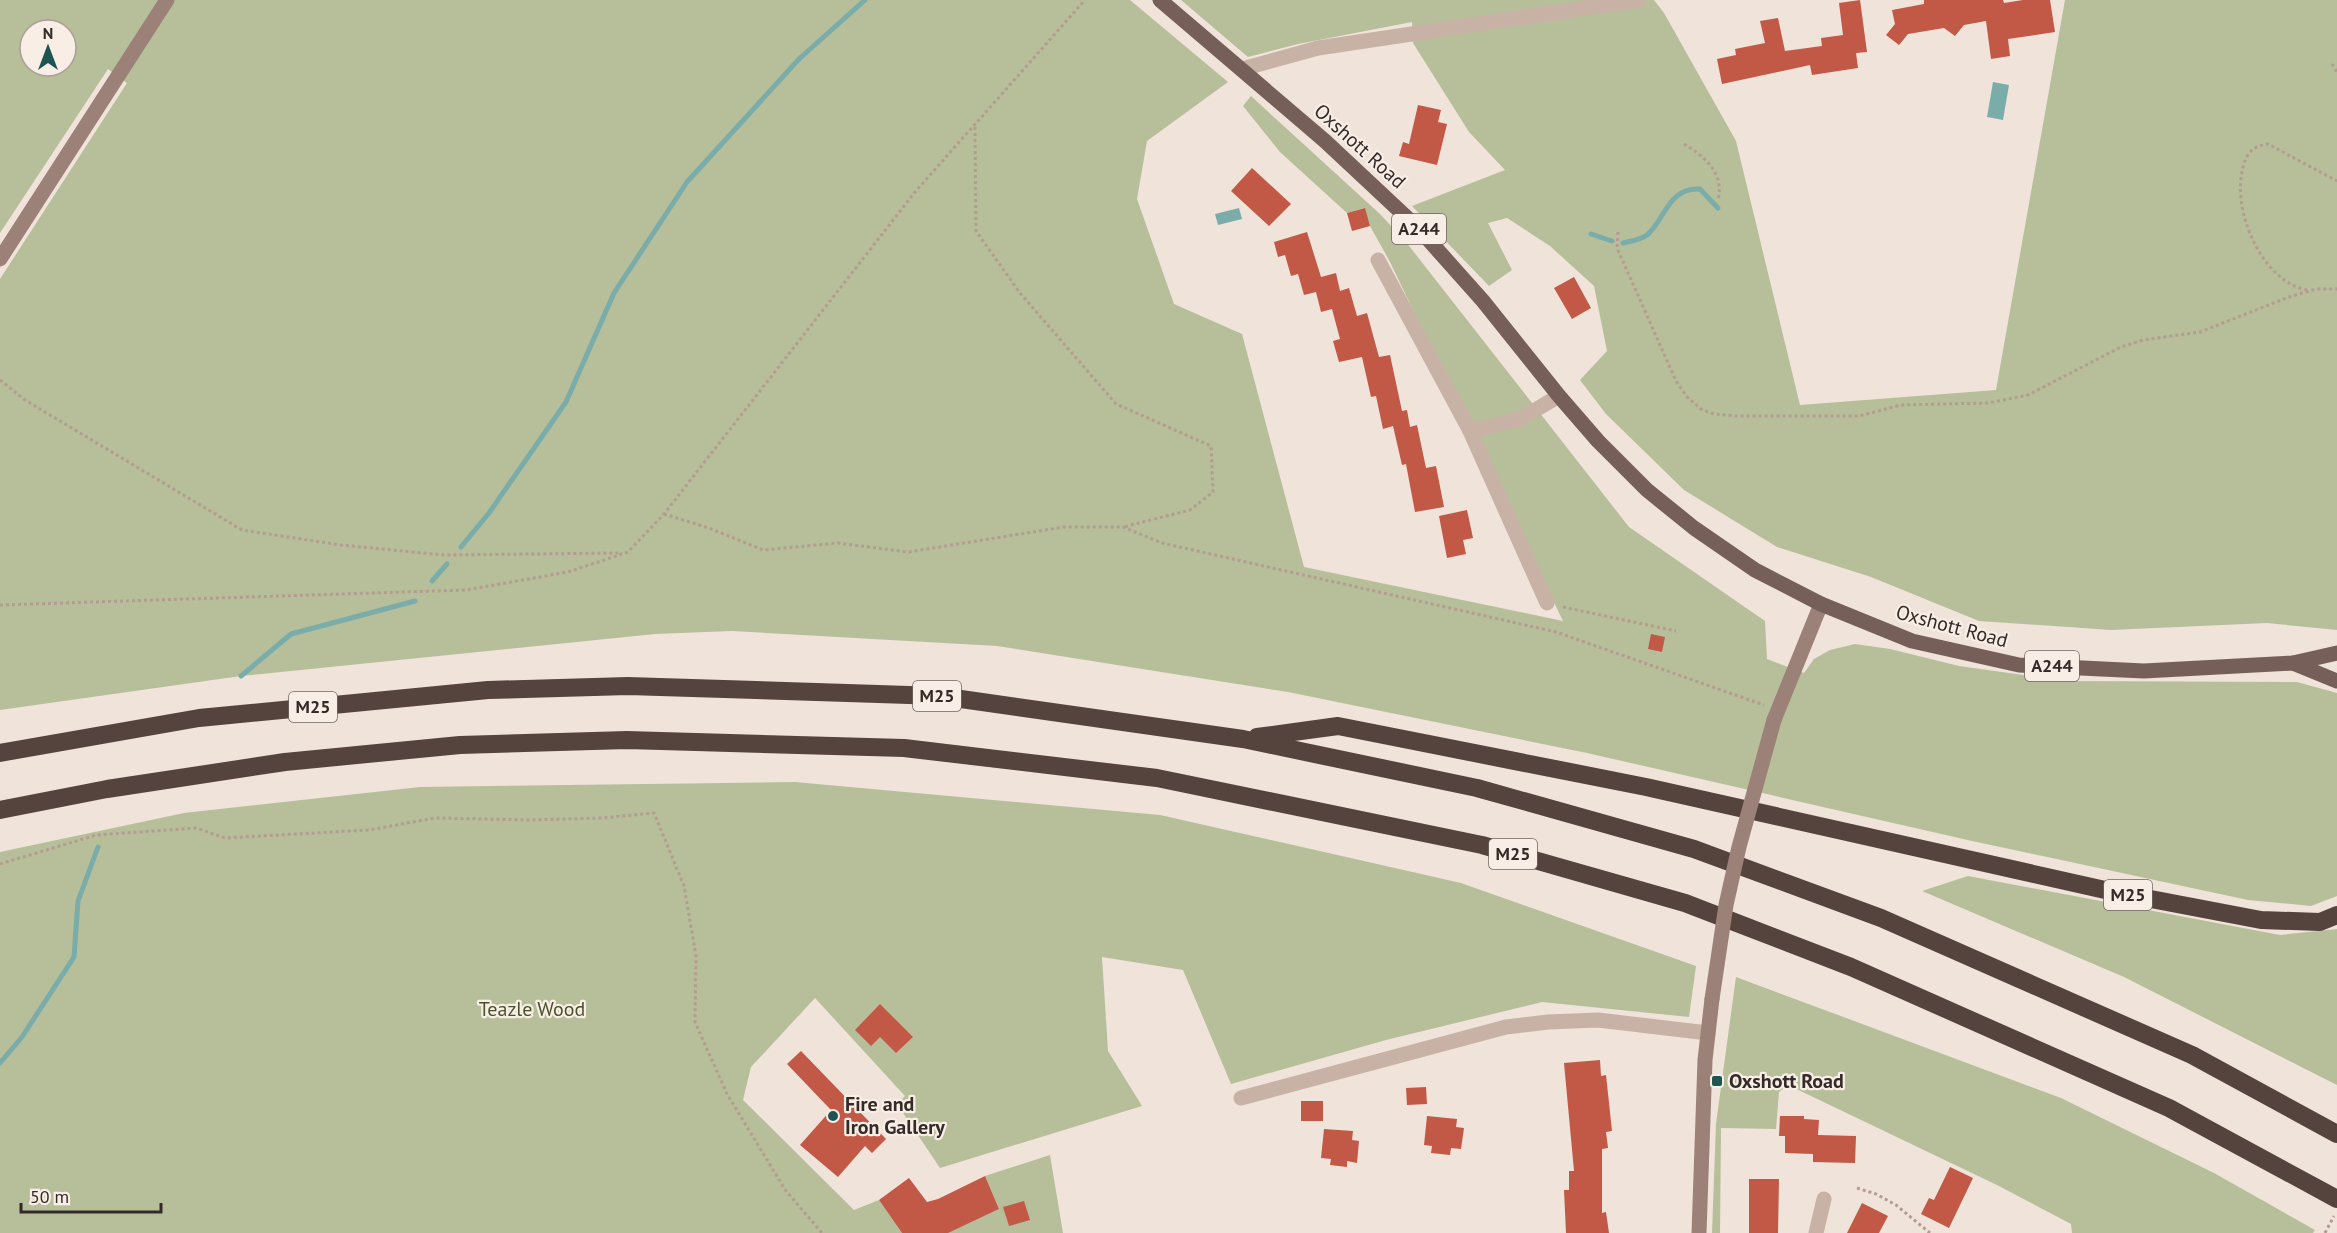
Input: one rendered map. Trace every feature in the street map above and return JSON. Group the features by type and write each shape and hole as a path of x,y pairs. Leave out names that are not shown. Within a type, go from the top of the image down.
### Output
{"highway":[{"name":"M25","path":"0,753 199,718 488,690 628,686 940,696 1244,739 1477,788 1694,849 1881,918 2192,1055 2337,1134"},
{"name":"M25","path":"1244,739 1338,726 1646,787 2114,892 2261,920 2320,922 2337,915"},
{"name":"M25","path":"0,810 107,789 285,762 460,745 627,740 904,748 1157,778 1482,845 1685,903 1851,967 2169,1107 2337,1199"}],"main road":[{"path":"0,259 167,0"},
{"name":"Oxshott Road","path":"1160,0 1383,193 1418,228 1483,301 1598,441 1647,490 1694,528 1755,570 1821,604 1912,641 2019,665 2144,671 2293,663 2337,653"},
{"path":"1699,1233 1708,1033 1726,905 1736,858 1775,715 1821,604"},
{"name":"Oxshott Road","path":"2293,663 2337,681"}],"street":[{"path":"1242,69 1318,48 1639,0"},
{"path":"1378,260 1470,431 1547,603"},
{"path":"1470,431 1520,418 1559,396"},
{"path":"1241,1098 1506,1027 1598,1020 1708,1033"},
{"path":"1816,1233 1824,1199"}],"path":[{"path":"0,605 466,590 568,572 628,552 664,514 915,192 1085,0"},
{"path":"2332,64 2337,72"},
{"path":"664,514 709,528 763,550 838,543 908,552 1064,527 1123,527 1190,510 1213,492 1211,446 1116,404 1020,293 976,231 975,125"},
{"path":"1684,144 1712,166 1719,182 1718,200"},
{"path":"2310,290 2290,284 2273,269 2261,253 2250,234 2241,209 2241,172 2249,151 2258,145 2268,144 2337,181"},
{"path":"1618,232 1617,248 1676,381 1687,397 1701,409 1714,414 1736,416 1859,416 1901,405 1969,404 2015,399 2041,389 2121,347 2143,340 2200,332 2310,290 2337,289"},
{"path":"0,380 25,400 242,530 341,545 443,555 628,552"},
{"path":"1123,527 1162,543 1556,632 1775,715"},
{"path":"1547,603 1676,631"},
{"path":"0,864 96,835 107,834 196,828 225,838 369,830 435,818 529,820 602,818 654,813 684,886 696,956 695,1022 727,1094 786,1191 822,1233"},
{"path":"1857,1188 1876,1194 1896,1205 1930,1233"},
{"path":"2325,1233 2337,1210"}],"green space":[{"path":"0,0 1130,0 1228,82 1147,141 1137,199 1174,304 1242,334 1304,567 1563,621 1389,260 1370,226 1364,208 1347,213 1280,152 1243,106 1251,96 1380,214 1406,242 1629,527 1765,621 1767,659 1804,673 1814,659 1830,650 1855,644 1890,649 1959,666 2066,681 2297,682 2337,693 2337,896 2311,906 2248,900 1972,841 1587,753 1288,692 997,646 732,631 655,634 241,676 0,710 0,279 127,83 108,69 0,233"},
{"path":"1181,0 1654,0 1664,13 1736,141 1800,405 1996,390 2065,0 2337,0 2337,630 2267,623 2111,630 1979,621 1871,577 1777,547 1684,490 1606,414 1580,380 1607,351 1594,286 1550,246 1507,218 1488,223 1512,270 1489,286 1412,206 1505,170 1469,132 1413,43 1412,22 1298,44 1248,57"},
{"name":"Teazle Wood","path":"795,782 1160,815 1461,883 1696,966 1689,1017 1542,1002 1386,1040 1231,1084 1183,970 1102,957 1108,1051 1142,1106 940,1168 897,1104 905,1096 815,998 751,1067 743,1100 854,1210 879,1200 902,1233 0,1233 0,852 184,813 420,787"},
{"path":"1968,876 2280,935 2337,929 2337,1085 2124,977 1922,891"},
{"path":"1736,977 2061,1098 2214,1173 2315,1230 2313,1233 2072,1233 2071,1224 1999,1186 1788,1085 1779,1092 1776,1129 1721,1128 1720,1233 1712,1233 1716,1124"},
{"path":"1050,1155 1063,1233 947,1233 999,1209 985,1176"}],"water":[{"path":"1993,82 2009,85 2003,120 1987,117"},
{"path":"1239,208 1242,219 1218,225 1215,214"}],"building":[{"path":"1860,0 1867,52 1856,53 1858,68 1812,75 1810,65 1722,84 1717,59 1736,55 1735,49 1765,43 1760,21 1778,18 1785,51 1822,46 1821,38 1843,35 1839,3"},
{"path":"1924,0 2003,0 2004,3 2050,0 2055,32 2008,39 2010,56 1991,59 1986,21 1964,25 1955,36 1944,28 1908,34 1899,45 1886,35 1895,24 1892,10 1924,4"},
{"path":"1418,105 1441,110 1438,122 1447,124 1437,165 1399,156 1403,142 1409,144"},
{"path":"1252,168 1291,204 1269,226 1231,191"},
{"path":"1365,208 1370,226 1352,231 1347,213"},
{"path":"1307,232 1321,277 1336,273 1340,291 1349,288 1357,316 1367,313 1379,357 1390,355 1402,411 1407,410 1410,427 1417,425 1426,468 1436,466 1444,507 1415,512 1406,464 1402,465 1393,426 1383,429 1376,396 1371,397 1362,357 1339,362 1333,341 1340,339 1332,309 1321,312 1316,292 1304,295 1298,274 1291,276 1285,255 1278,257 1274,242"},
{"path":"1574,277 1591,308 1572,319 1554,288"},
{"path":"1467,510 1473,538 1463,540 1466,554 1447,558 1439,516"},
{"path":"1651,634 1665,637 1662,652 1648,649"},
{"path":"880,1004 913,1037 896,1053 880,1037 871,1046 855,1030"},
{"path":"801,1051 886,1139 872,1153 865,1146 838,1177 800,1145 831,1110 787,1064"},
{"path":"1600,1060 1601,1076 1606,1075 1612,1131 1606,1132 1608,1148 1602,1149 1602,1213 1606,1212 1609,1233 1566,1233 1564,1190 1569,1190 1569,1171 1574,1171 1564,1063"},
{"path":"1426,1087 1427,1104 1407,1105 1406,1088"},
{"path":"1301,1101 1323,1101 1323,1121 1301,1121"},
{"path":"1427,1116 1457,1119 1456,1127 1464,1128 1461,1149 1451,1148 1450,1155 1431,1153 1432,1146 1424,1145"},
{"path":"1780,1116 1804,1116 1804,1119 1819,1120 1818,1135 1856,1136 1855,1163 1813,1162 1813,1154 1785,1153 1785,1136 1779,1136"},
{"path":"1324,1129 1353,1131 1352,1140 1359,1141 1357,1163 1347,1161 1347,1167 1330,1165 1331,1159 1321,1158"},
{"path":"1950,1167 1973,1178 1949,1228 1921,1214 1929,1198 1934,1200"},
{"path":"985,1176 999,1209 948,1233 902,1233 879,1200 909,1178 927,1202"},
{"path":"1749,1179 1779,1179 1778,1233 1749,1233"},
{"path":"1024,1201 1030,1220 1009,1226 1003,1207"},
{"path":"1862,1203 1888,1216 1879,1233 1847,1233"}],"waterway":[{"path":"461,547 489,513 566,402 614,293 687,182 799,59 865,0"},
{"path":"1623,243 1647,235 1674,199 1689,190 1700,189 1718,208"},
{"path":"1591,234 1612,241"},
{"path":"432,581 447,564"},
{"path":"241,676 291,634 415,601"},
{"path":"0,1063 22,1037 74,957 78,901 98,847"}],"place":[{"name":"Oxshott Road","path":"1717,1081"},
{"name":"Fire and Iron Gallery","path":"833,1116"}]}
